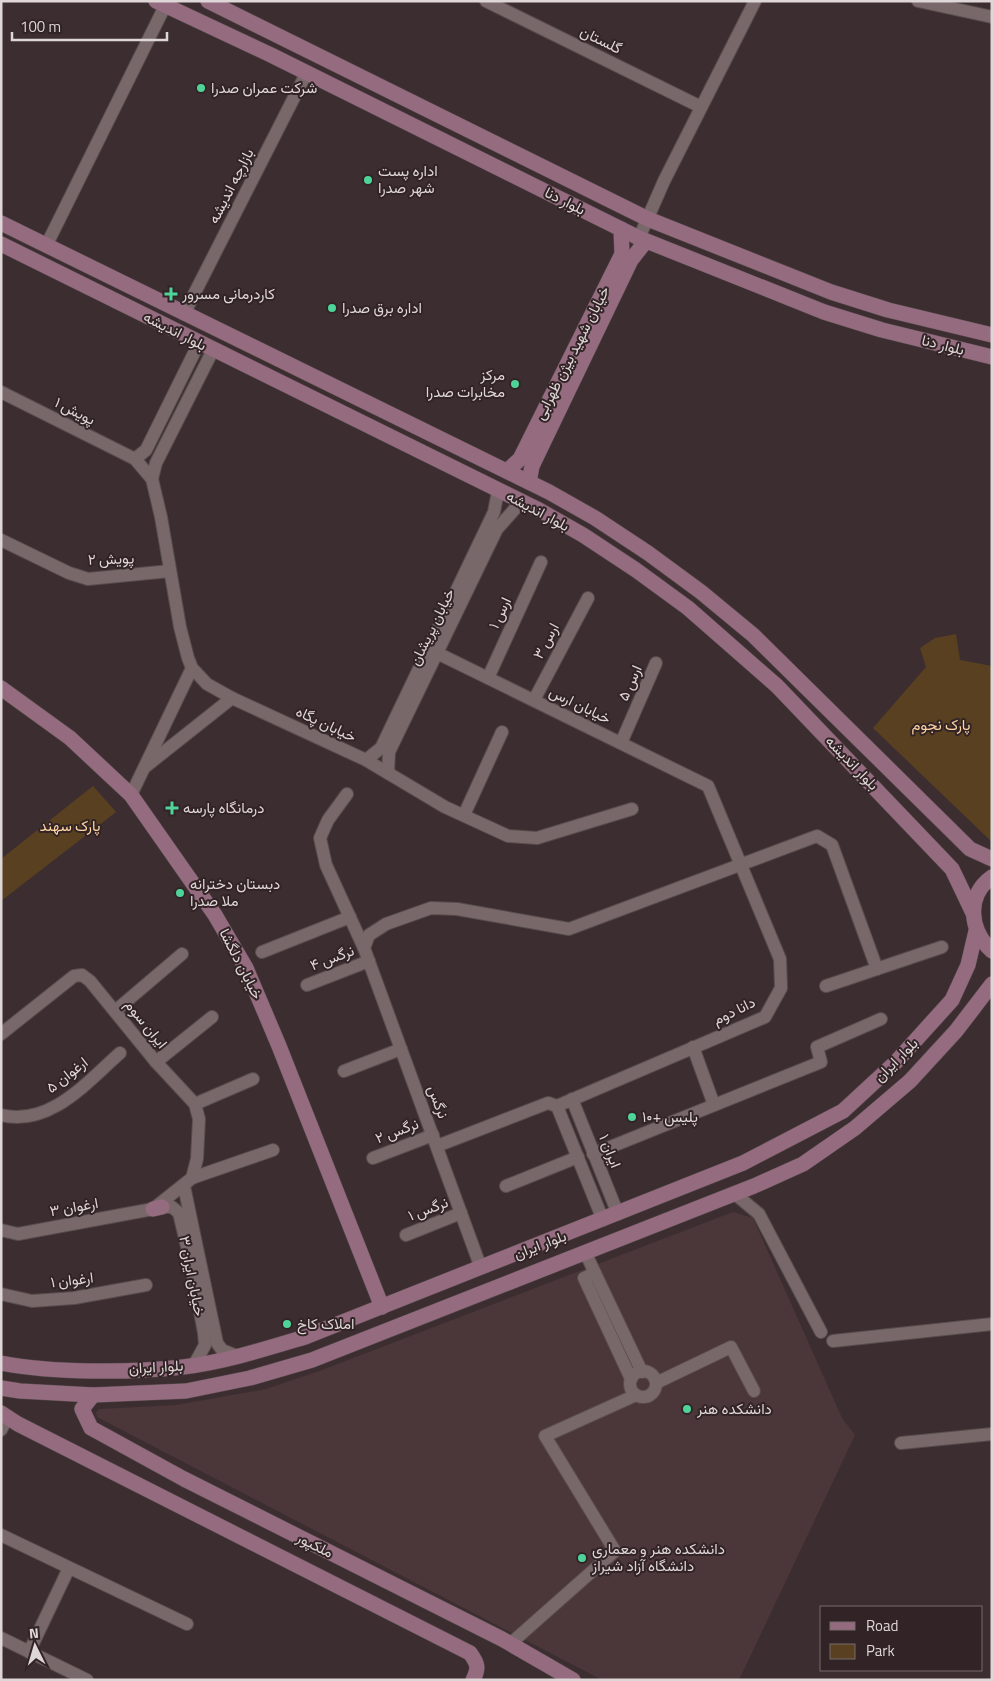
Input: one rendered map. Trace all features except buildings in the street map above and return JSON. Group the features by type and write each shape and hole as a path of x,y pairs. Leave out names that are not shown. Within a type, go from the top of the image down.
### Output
{"street":[{"name":"بلوار دنا","path":"208,1 648,219 831,292 888,310 992,335"},
{"name":"گلستان","path":"486,1 700,107"},
{"path":"642,240 648,219 700,107 755,1"},
{"path":"918,1 992,17"},
{"name":"بلوار دنا","path":"160,4 307,72 642,240 824,312 882,330 992,357"},
{"path":"46,246 160,4"},
{"name":"بازارچه اندیشه","path":"184,314 307,72"},
{"name":"بلوار اندیشه","path":"1,223 529,482 595,518 648,553 701,592 753,635 792,671 970,849 992,859"},
{"name":"خیابان شهید بیژن ظهرابی","path":"506,471 520,459 622,254 621,230"},
{"name":"خیابان شهید بیژن ظهرابی","path":"529,482 532,466 626,269 642,240"},
{"name":"بلوار اندیشه","path":"1,244 521,502 584,535 636,570 739,650 777,686 936,850 952,869 973,912"},
{"path":"152,479 134,459 146,450 199,343"},
{"path":"131,795 192,668 180,627 152,479 156,463 213,350"},
{"name":"پویش ۱","path":"1,392 134,459"},
{"name":"خیابان پریشان","path":"366,760 381,748 494,512 498,491"},
{"name":"خیابان پریشان","path":"388,773 389,752 437,653 498,529 521,502"},
{"name":"پویش ۲","path":"1,540 69,573 88,579 170,571"},
{"name":"ارس ۱","path":"488,678 541,562"},
{"name":"ارس ۳","path":"534,700 588,598"},
{"name":"خیابان ارس","path":"437,653 708,786"},
{"name":"ارس ۵","path":"621,743 656,663"},
{"name":"خیابان پگاه","path":"192,668 208,684 232,698 366,760 445,807 508,836 537,838 632,809"},
{"name":"خیابان دلگشا","path":"1,688 29,706 70,738 131,795 215,915 246,968 279,1046 382,1307"},
{"path":"142,771 232,698"},
{"path":"464,815 502,732"},
{"name":"دانا دوم","path":"557,1106 765,1017 781,988 780,959 708,786"},
{"name":"نرگس","path":"347,794 328,820 320,838 326,865 364,948 481,1268"},
{"path":"364,948 369,936 386,924 431,908 457,909 569,929 817,836 832,845 877,969"},
{"path":"992,877 980,888 973,912 976,931 983,943 992,951"},
{"path":"262,952 350,917"},
{"name":"بلوار ایران","path":"1,1363 23,1367 93,1371 194,1365 238,1356 304,1337 744,1163 843,1110 895,1064 952,1000 968,965 976,931"},
{"path":"826,986 942,947"},
{"path":"115,1011 182,954"},
{"name":"نرگس ۴","path":"308,985 369,961"},
{"name":"ایران سوم","path":"1,1034 74,976 82,975 90,981 156,1062 195,1104"},
{"name":"بلوار ایران","path":"1,1388 20,1391 93,1395 186,1391 250,1378 312,1360 735,1194 802,1164 855,1128 910,1081 956,1031 992,984"},
{"path":"156,1062 212,1018"},
{"path":"593,1154 822,1062 817,1047 881,1019"},
{"path":"693,1048 714,1105"},
{"path":"344,1071 401,1049"},
{"name":"ارغوان ۵","path":"1,1114 12,1117 34,1116 61,1103 120,1053"},
{"path":"895,1064 904,1068 910,1081"},
{"path":"188,1182 200,1140 199,1120 195,1104 252,1079"},
{"name":"ایران ۱","path":"572,1099 618,1214"},
{"name":"نرگس ۲","path":"373,1158 435,1141 548,1103 557,1106"},
{"path":"557,1106 603,1220"},
{"path":"158,1208 188,1182 273,1150"},
{"path":"506,1186 578,1157"},
{"name":"خیابان ایران ۳","path":"188,1182 218,1344 222,1350 238,1356"},
{"path":"735,1194 759,1214 821,1332"},
{"name":"خیابان ایران ۳","path":"158,1208 172,1207 179,1213 190,1259 205,1345 194,1365"},
{"name":"ارغوان ۳","path":"1,1230 18,1234 158,1208"},
{"name":"نرگس ۱","path":"406,1235 461,1213"},
{"path":"586,1252 595,1273 584,1278 637,1376"},
{"name":"ارغوان ۱","path":"1,1294 32,1301 74,1298 146,1285"},
{"path":"833,1341 992,1324"},
{"path":"510,1644 615,1551 544,1436 636,1395 644,1397 651,1394 656,1383 731,1347 754,1391"},
{"path":"636,1395 630,1387 637,1376 650,1374 656,1383"},
{"name":"ملکپور","path":"93,1395 82,1409 91,1428 184,1479 510,1644 573,1680"},
{"name":"ملکپور","path":"3,1420 470,1653 478,1663 478,1670 473,1680"},
{"path":"901,1443 992,1434"},
{"path":"1,1535 188,1624"},
{"path":"29,1652 69,1568"},
{"path":"1,1638 87,1680"}],"shaded area":[{"name":"دانشکده هنر و معماری دانشگاه آزاد شیراز","path":"733,1212 753,1218 842,1418 855,1435 739,1680 602,1680 97,1417 96,1413 99,1409 176,1405 266,1389 322,1370"}],"green space":[{"name":"پارک نجوم","path":"956,634 960,660 992,666 992,842 873,728 926,667 920,648 935,638"},
{"name":"پارک سهند","path":"93,786 116,812 1,901 1,859"}],"place":[{"name":"شرکت عمران صدرا","path":"201,88"},
{"name":"اداره پست شهر صدرا","path":"368,180"},
{"name":"کاردرمانی مسرور","path":"171,294"},
{"name":"اداره برق صدرا","path":"332,308"},
{"name":"مرکز مخابرات صدرا","path":"515,384"},
{"name":"درمانگاه پارسه","path":"172,808"},
{"name":"دبستان دخترانه ملا صدرا","path":"180,893"},
{"name":"پلیس +۱۰","path":"632,1117"},
{"name":"املاک کاخ","path":"287,1324"},
{"name":"دانشکده هنر","path":"687,1409"},
{"name":"دانشکده هنر و معماری دانشگاه آزاد شیراز","path":"582,1558"}]}
